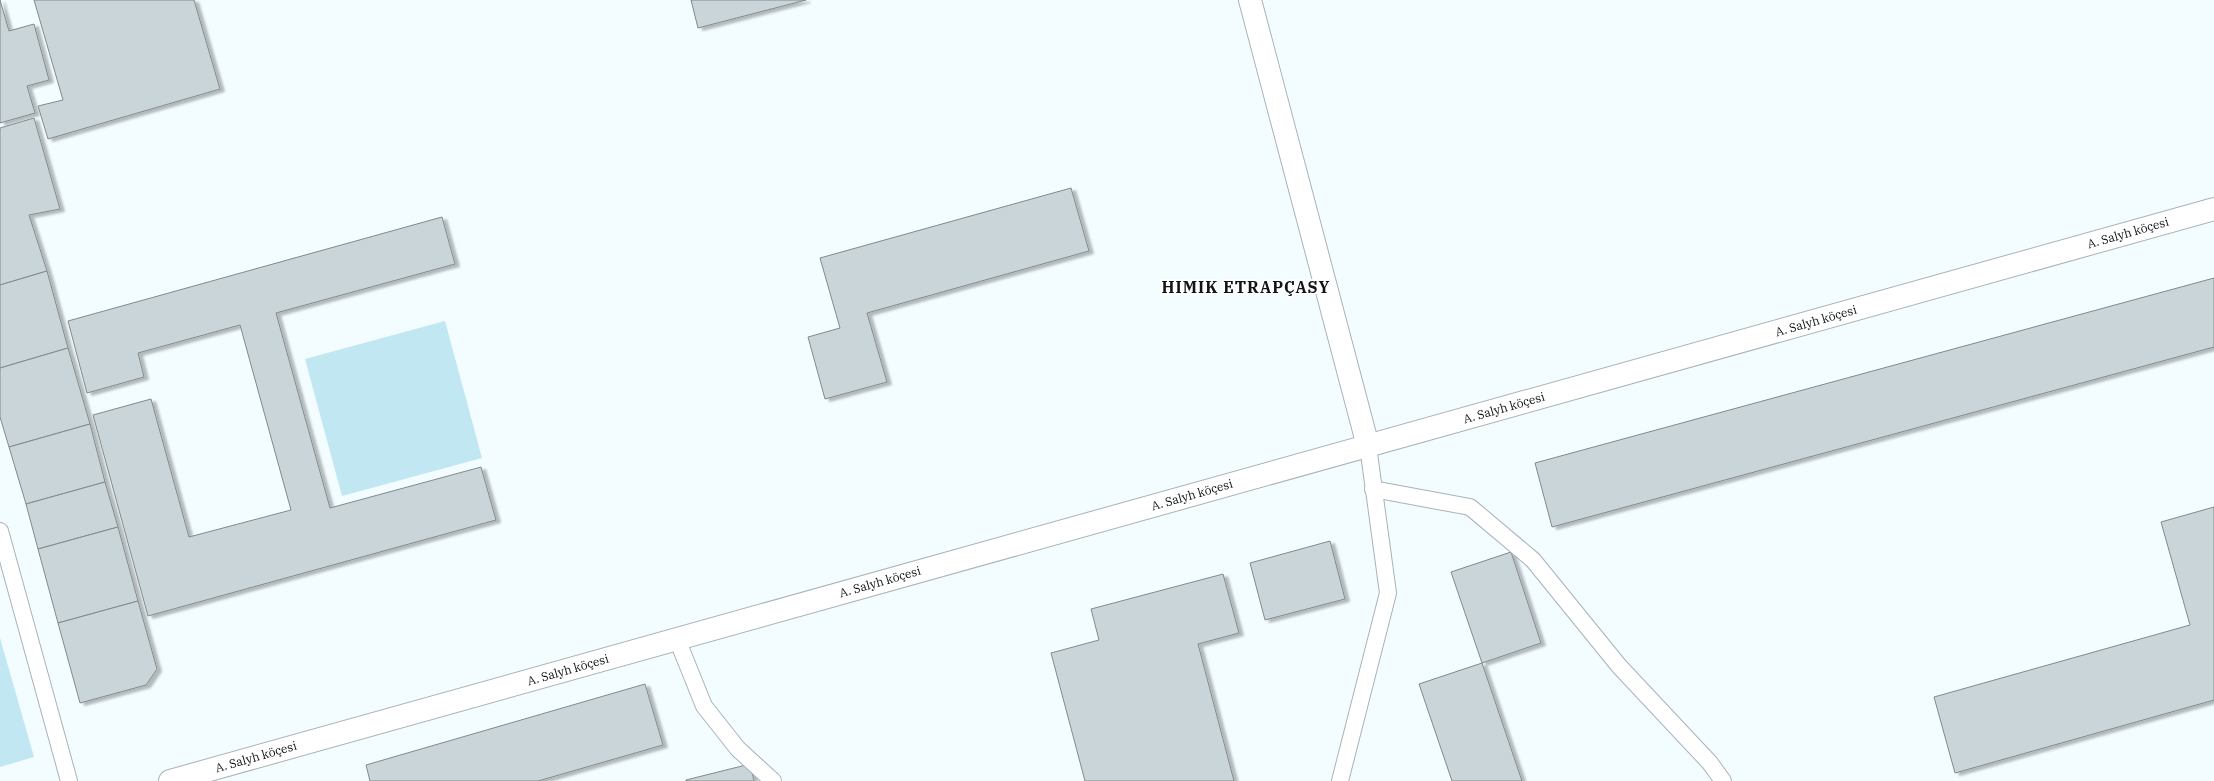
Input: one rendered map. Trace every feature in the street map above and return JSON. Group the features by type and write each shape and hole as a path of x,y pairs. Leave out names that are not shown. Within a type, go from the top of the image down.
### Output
{"street":[{"path":"1250,0 1368,446"},
{"name":"A. Salyh köçesi","path":"170,781 2214,209"}],"lane":[{"path":"1340,781 1388,593 1368,446"},
{"path":"1374,489 1470,507 1528,555 1619,666 1710,763 1723,781"},
{"path":"0,531 69,781"},
{"path":"677,639 704,706 738,749 773,781"}],"shaded area":[{"path":"445,321 482,458 342,496 305,359"},
{"path":"0,638 34,757 0,767"}],"building":[{"path":"0,0 9,31 34,24 49,80 27,86 35,113 0,123"},
{"path":"34,0 194,0 220,89 48,139 38,106 63,100"},
{"path":"691,0 806,0 698,28"},
{"path":"34,118 60,209 29,215 47,271 0,285 0,128"},
{"path":"1071,188 1089,251 867,313 887,382 825,399 808,337 840,328 820,258"},
{"path":"442,217 455,264 276,313 330,508 481,467 496,520 148,616 93,415 151,399 189,537 291,510 240,325 138,353 144,377 87,393 68,321"},
{"path":"47,271 68,348 0,368 0,285"},
{"path":"2214,278 2214,347 1552,527 1535,463"},
{"path":"68,348 90,424 9,447 0,417 0,368"},
{"path":"90,424 105,482 26,504 9,447"},
{"path":"105,482 118,527 38,549 26,504"},
{"path":"2214,507 2214,700 1955,773 1934,697 2190,625 2161,522"},
{"path":"118,527 138,601 58,623 38,549"},
{"path":"1330,541 1345,599 1265,620 1250,563"},
{"path":"1511,552 1541,643 1482,663 1451,572"},
{"path":"1223,574 1239,633 1198,644 1234,781 1085,781 1051,653 1099,640 1091,609"},
{"path":"138,601 157,669 146,685 80,703 58,623"},
{"path":"1482,663 1522,781 1452,781 1419,684"},
{"path":"645,684 663,745 538,781 370,781 366,765"},
{"path":"750,764 754,781 686,781 686,780"}],"district":[{"name":"HIMIK ETRAPÇASY","path":"1246,287"}]}
